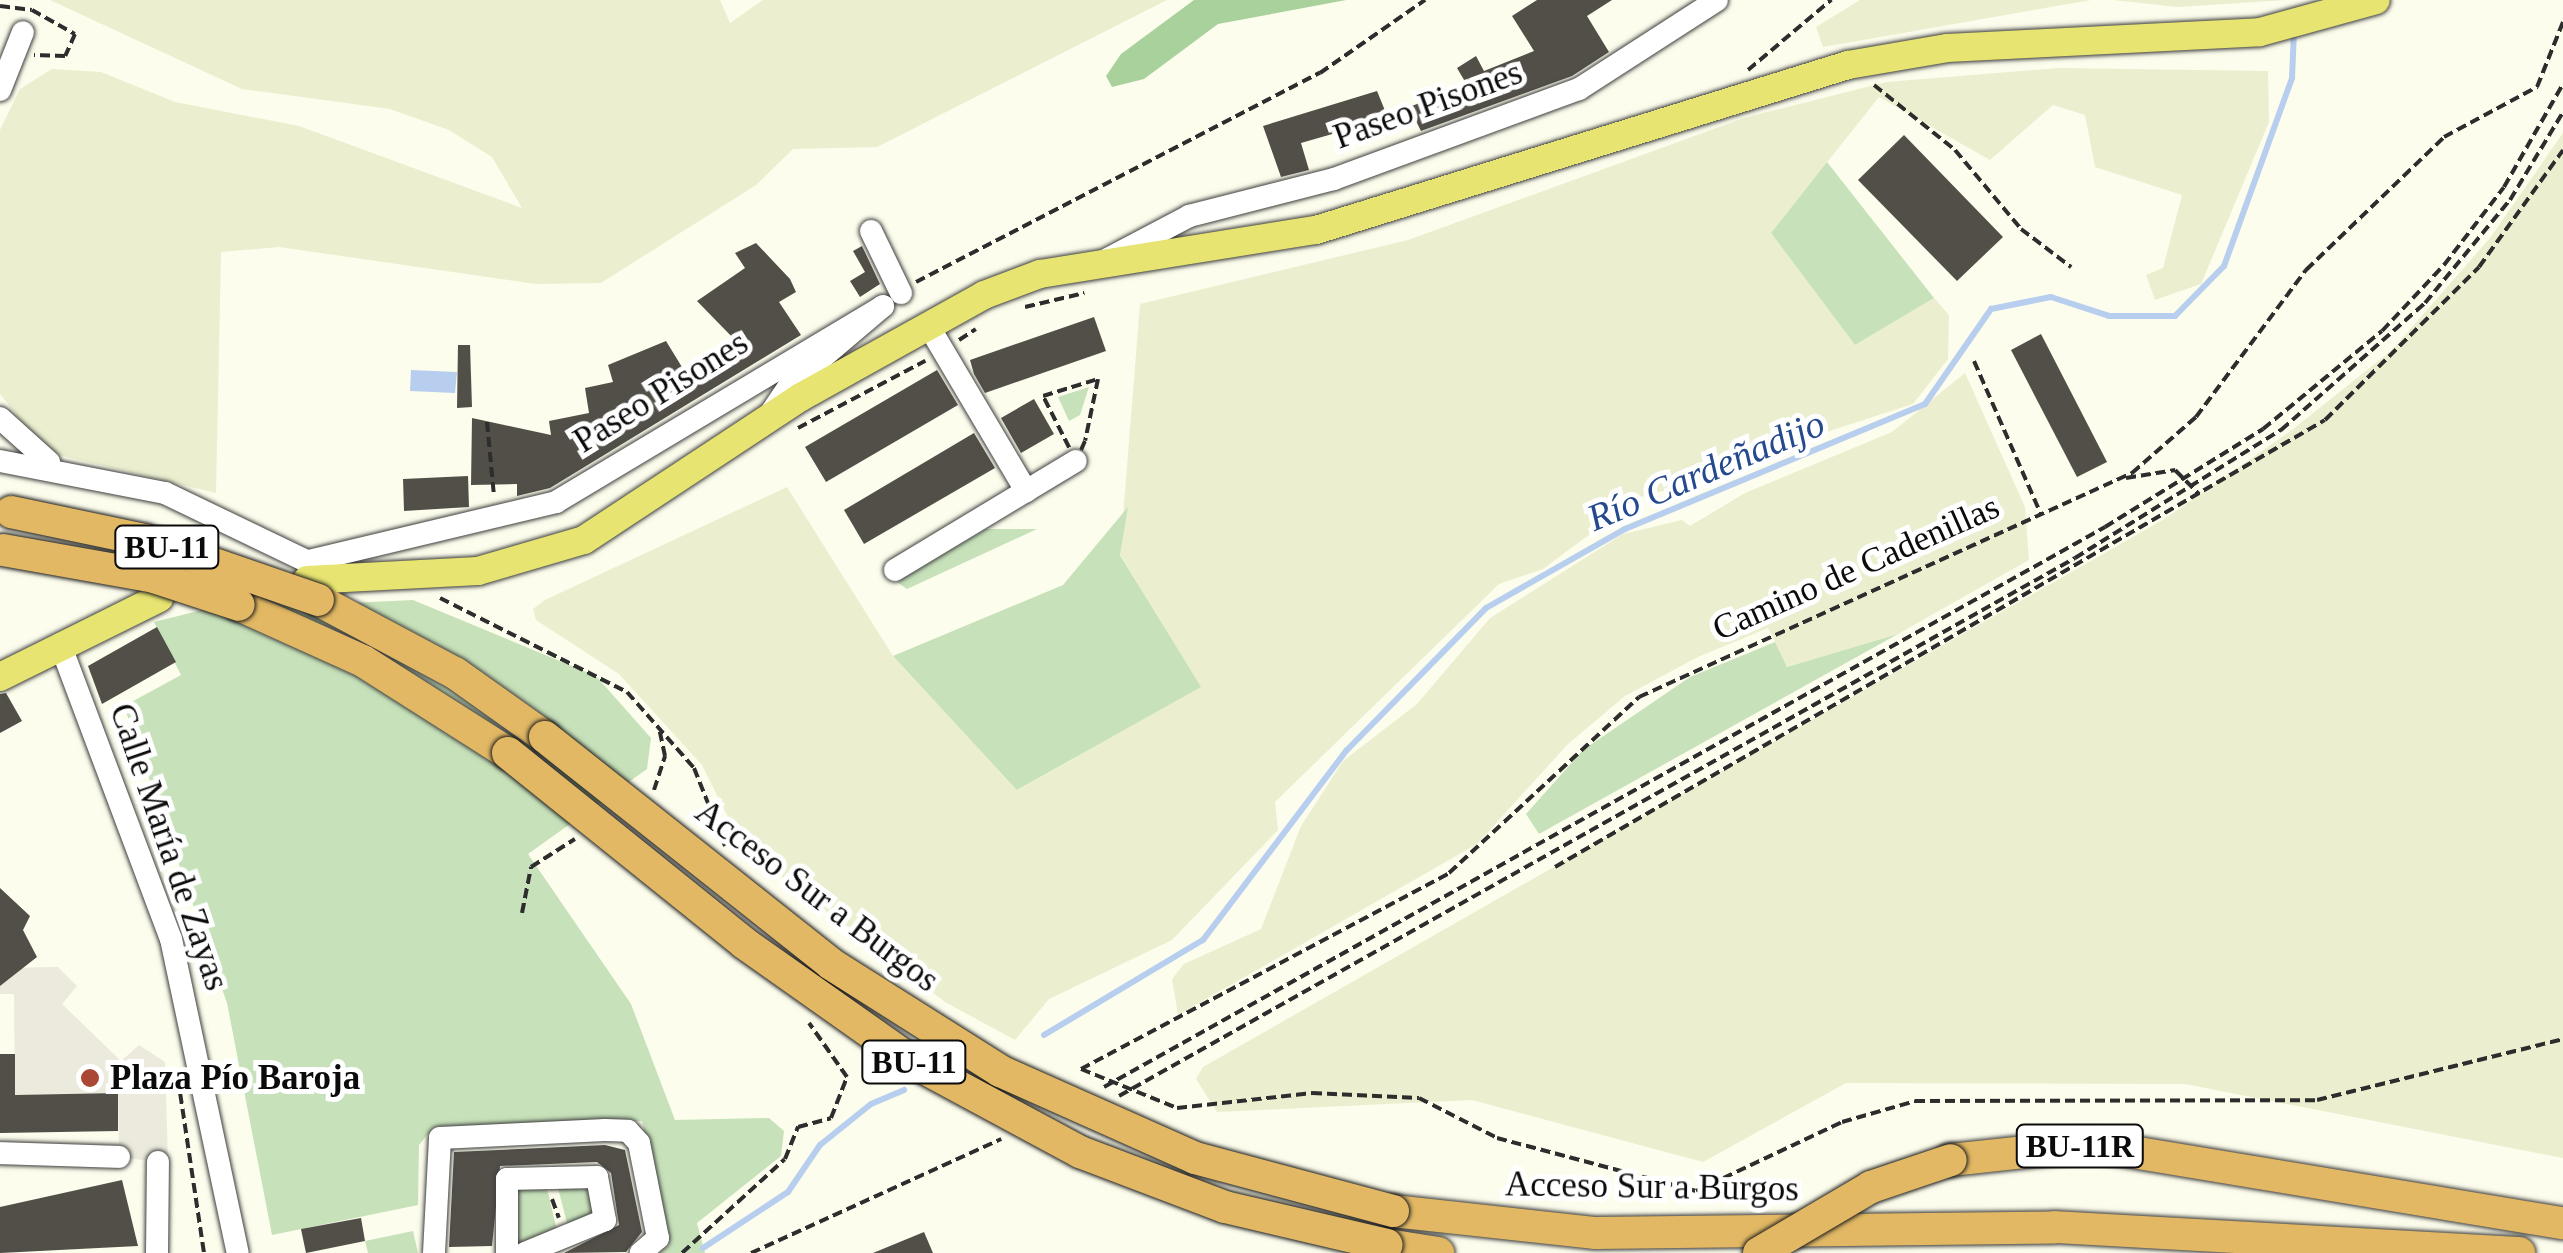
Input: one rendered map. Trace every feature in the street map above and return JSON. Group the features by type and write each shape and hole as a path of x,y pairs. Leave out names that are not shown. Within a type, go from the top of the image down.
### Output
{"highway":[{"name":"Acceso Sur a Burgos","path":"6,512 318,580 546,737 831,964 1000,1071 1194,1158 1393,1211 1596,1233 2055,1228 2519,1253"},
{"name":"BU-11","path":"1,550 154,577 239,606 362,661 508,753 744,944 913,1062 1080,1152 1296,1228 1387,1250 1438,1253"},
{"name":"BU-11R","path":"1759,1253 1871,1187 1952,1160 2090,1146 2563,1222"}],"main road":[{"name":"Paseo Pisones","path":"318,580 478,571 554,552 928,325 1000,288 1095,266 1316,230 1712,104 1860,63 1947,48 2277,30 2314,24 2376,0"},
{"path":"3,673 159,598"}],"street":[{"name":"Paseo Pisones","path":"1095,266 1189,216 1334,179 1579,89 1717,0"},
{"path":"0,90 23,32"},
{"path":"871,231 897,295"},
{"name":"Paseo Pisones","path":"765,423 789,386 897,295"},
{"name":"Paseo Pisones","path":"318,580 556,502 897,295"},
{"path":"928,325 1026,492"},
{"path":"0,418 53,464"},
{"path":"0,461 53,464 165,493 318,580"},
{"path":"895,570 1076,461"},
{"name":"Calle María de Zayas","path":"60,644 171,939 238,1253"},
{"path":"434,1253 440,1138 586,1130 628,1131 639,1144 658,1238 641,1253"},
{"path":"0,1153 119,1157"},
{"path":"156,1253 158,1162"},
{"path":"507,1253 506,1178 597,1177 605,1220 525,1253"}],"path":[{"path":"897,295 1320,74 1426,0"},
{"path":"1712,104 1831,0"},
{"name":"Camino de Cadenillas","path":"1106,1086 1080,1069 1450,873 1639,697 2112,482 2196,417 2286,293 2444,137 2537,87 2563,22"},
{"path":"1860,63 1877,90 1996,190 2021,229 2071,267"},
{"path":"1092,1094 2185,478 2263,428 2382,331 2504,187 2563,84"},
{"path":"1111,1098 1127,1093 2194,487 2281,430 2425,303 2510,200 2563,112"},
{"path":"1555,867 2325,420 2410,342 2563,150"},
{"path":"1974,361 2041,514"},
{"path":"1098,379 1085,441 1076,461 1044,396 1098,379"},
{"path":"486,422 502,520"},
{"path":"2112,482 2150,471 2185,478 2199,494"},
{"path":"425,591 598,671 660,732 704,785 729,865"},
{"path":"652,792 663,775 660,732"},
{"path":"522,913 530,867 576,839"},
{"path":"1106,1086 1177,1108 1312,1093 1419,1098 1498,1138 1696,1191 1842,1122 1915,1100 2317,1100 2563,1039"},
{"path":"185,1073 172,1084 204,1253"},
{"path":"682,1253 786,1159 798,1127"},
{"path":"751,1253 1012,1134"},
{"path":"552,1178 566,1236"}],"green space":[{"path":"50,0 720,0 730,23 763,0 1167,0 877,147 793,149 756,185 601,283 536,284 279,247 221,252 216,493 46,452 0,394 0,130 20,89 52,69 101,72 175,102 299,126 522,208 492,157 449,130 390,109 242,89"},
{"path":"1194,0 1346,0 1218,24 1144,79 1112,87 1106,76 1121,54"},
{"path":"1860,0 2091,0 1823,47 1816,27"},
{"path":"2113,0 2286,0 2178,7"},
{"path":"2059,68 2268,71 2269,122 2201,284 2155,300 2146,275 2163,268 2182,195 2095,167 2085,115 2053,105 1990,160 1879,97 1771,233 1855,345 1934,298 1949,315 1948,359 1913,404 1820,434 1761,466 1640,497 1543,569 1499,584 1275,802 1278,830 1172,940 1049,999 1015,1040 945,1002 786,881 728,817 702,765 619,674 536,620 533,609 545,600 787,487 893,656 1018,790 1200,687 1120,554 1140,304 1408,240 1744,118 1886,82"},
{"path":"2563,133 2563,1158 2185,1084 1846,1083 1703,1162 1472,1100 1217,1112 1196,1079 1203,1067 2166,518 2292,430 2392,350 2490,238"},
{"path":"1827,162 1934,298 1855,345 1771,233"},
{"path":"1965,373 2025,507 2029,560 1898,634 1787,667 1768,628 1698,657 1625,696 1567,745 1477,844 1178,1015 1172,979 1184,964 1261,929 1301,826 1343,761 1417,704 1490,618 1623,534 1682,520 1690,526 1745,493 1892,432"},
{"path":"1089,387 1080,415 1069,421 1058,397"},
{"path":"1128,507 1120,555 1201,687 1017,790 893,656 1063,585"},
{"path":"986,529 1037,529 907,589 897,582"},
{"path":"413,600 596,676 651,738 647,769 528,854 631,1004 675,1120 769,1118 784,1131 781,1156 697,1223 705,1253 659,1253 669,1245 642,1121 434,1127 419,1145 418,1205 272,1235 227,1003 124,706 181,675 154,622 202,610"},
{"path":"1898,634 1539,834 1526,814 1583,750 1690,677 1775,642 1787,667"},
{"path":"590,1183 596,1215 568,1227 557,1184"},
{"path":"546,1184 557,1231 516,1248 514,1185"},
{"path":"413,1231 418,1253 368,1253 365,1241"}],"shaded area":[{"name":"Plaza Pío Baroja","path":"58,967 77,986 62,1004 121,1061 139,1045 165,1062 168,1163 119,1157 118,1093 15,1095 14,994 0,994 0,968"}],"water":[{"path":"411,370 457,372 455,393 410,391"}],"building":[{"path":"1537,0 1612,0 1587,16 1609,52 1572,76 1421,131 1409,107 1467,85 1457,68 1476,56 1484,71 1534,51 1512,16"},
{"path":"1377,91 1388,118 1301,143 1309,170 1281,177 1263,126"},
{"path":"1904,135 2003,237 1957,281 1858,180"},
{"path":"756,243 790,279 796,292 779,302 801,335 550,488 517,496 517,484 471,485 472,418 551,435 549,421 589,413 585,388 613,382 608,365 666,341 685,372 735,340 697,301 745,268 735,253"},
{"path":"862,246 880,284 860,297 850,281 865,272 853,251"},
{"path":"1094,317 1106,351 985,393 970,360"},
{"path":"2041,334 2107,462 2077,477 2011,350"},
{"path":"458,345 470,345 472,407 457,408"},
{"path":"937,370 958,405 826,482 805,447"},
{"path":"1034,399 1054,434 1021,453 1001,418"},
{"path":"974,433 995,468 864,544 844,510"},
{"path":"468,476 469,507 404,511 403,479"},
{"path":"157,627 176,662 102,704 88,666"},
{"path":"6,693 22,721 0,733 0,694"},
{"path":"0,888 30,916 23,930 37,957 0,986"},
{"path":"0,1054 15,1054 15,1095 118,1093 118,1131 0,1133"},
{"path":"605,1145 625,1150 642,1232 626,1252 564,1253 619,1225 611,1173 597,1162 500,1166 492,1246 449,1247 454,1152"},
{"path":"122,1180 138,1246 0,1253 0,1207"},
{"path":"361,1218 365,1241 306,1253 301,1229"},
{"path":"924,1232 933,1253 873,1253"}],"waterway":[{"name":"Río Cardeñadijo","path":"1044,1035 1203,940 1346,751 1486,608 1625,529 1925,404 1991,309 2051,297 2109,316 2175,316 2224,266 2292,78 2294,31"},
{"name":"Río Cardeñadijo","path":"703,1248 788,1192 820,1145 871,1104 904,1090"}],"place":[{"name":"Plaza Pío Baroja","path":"90,1078"}]}
